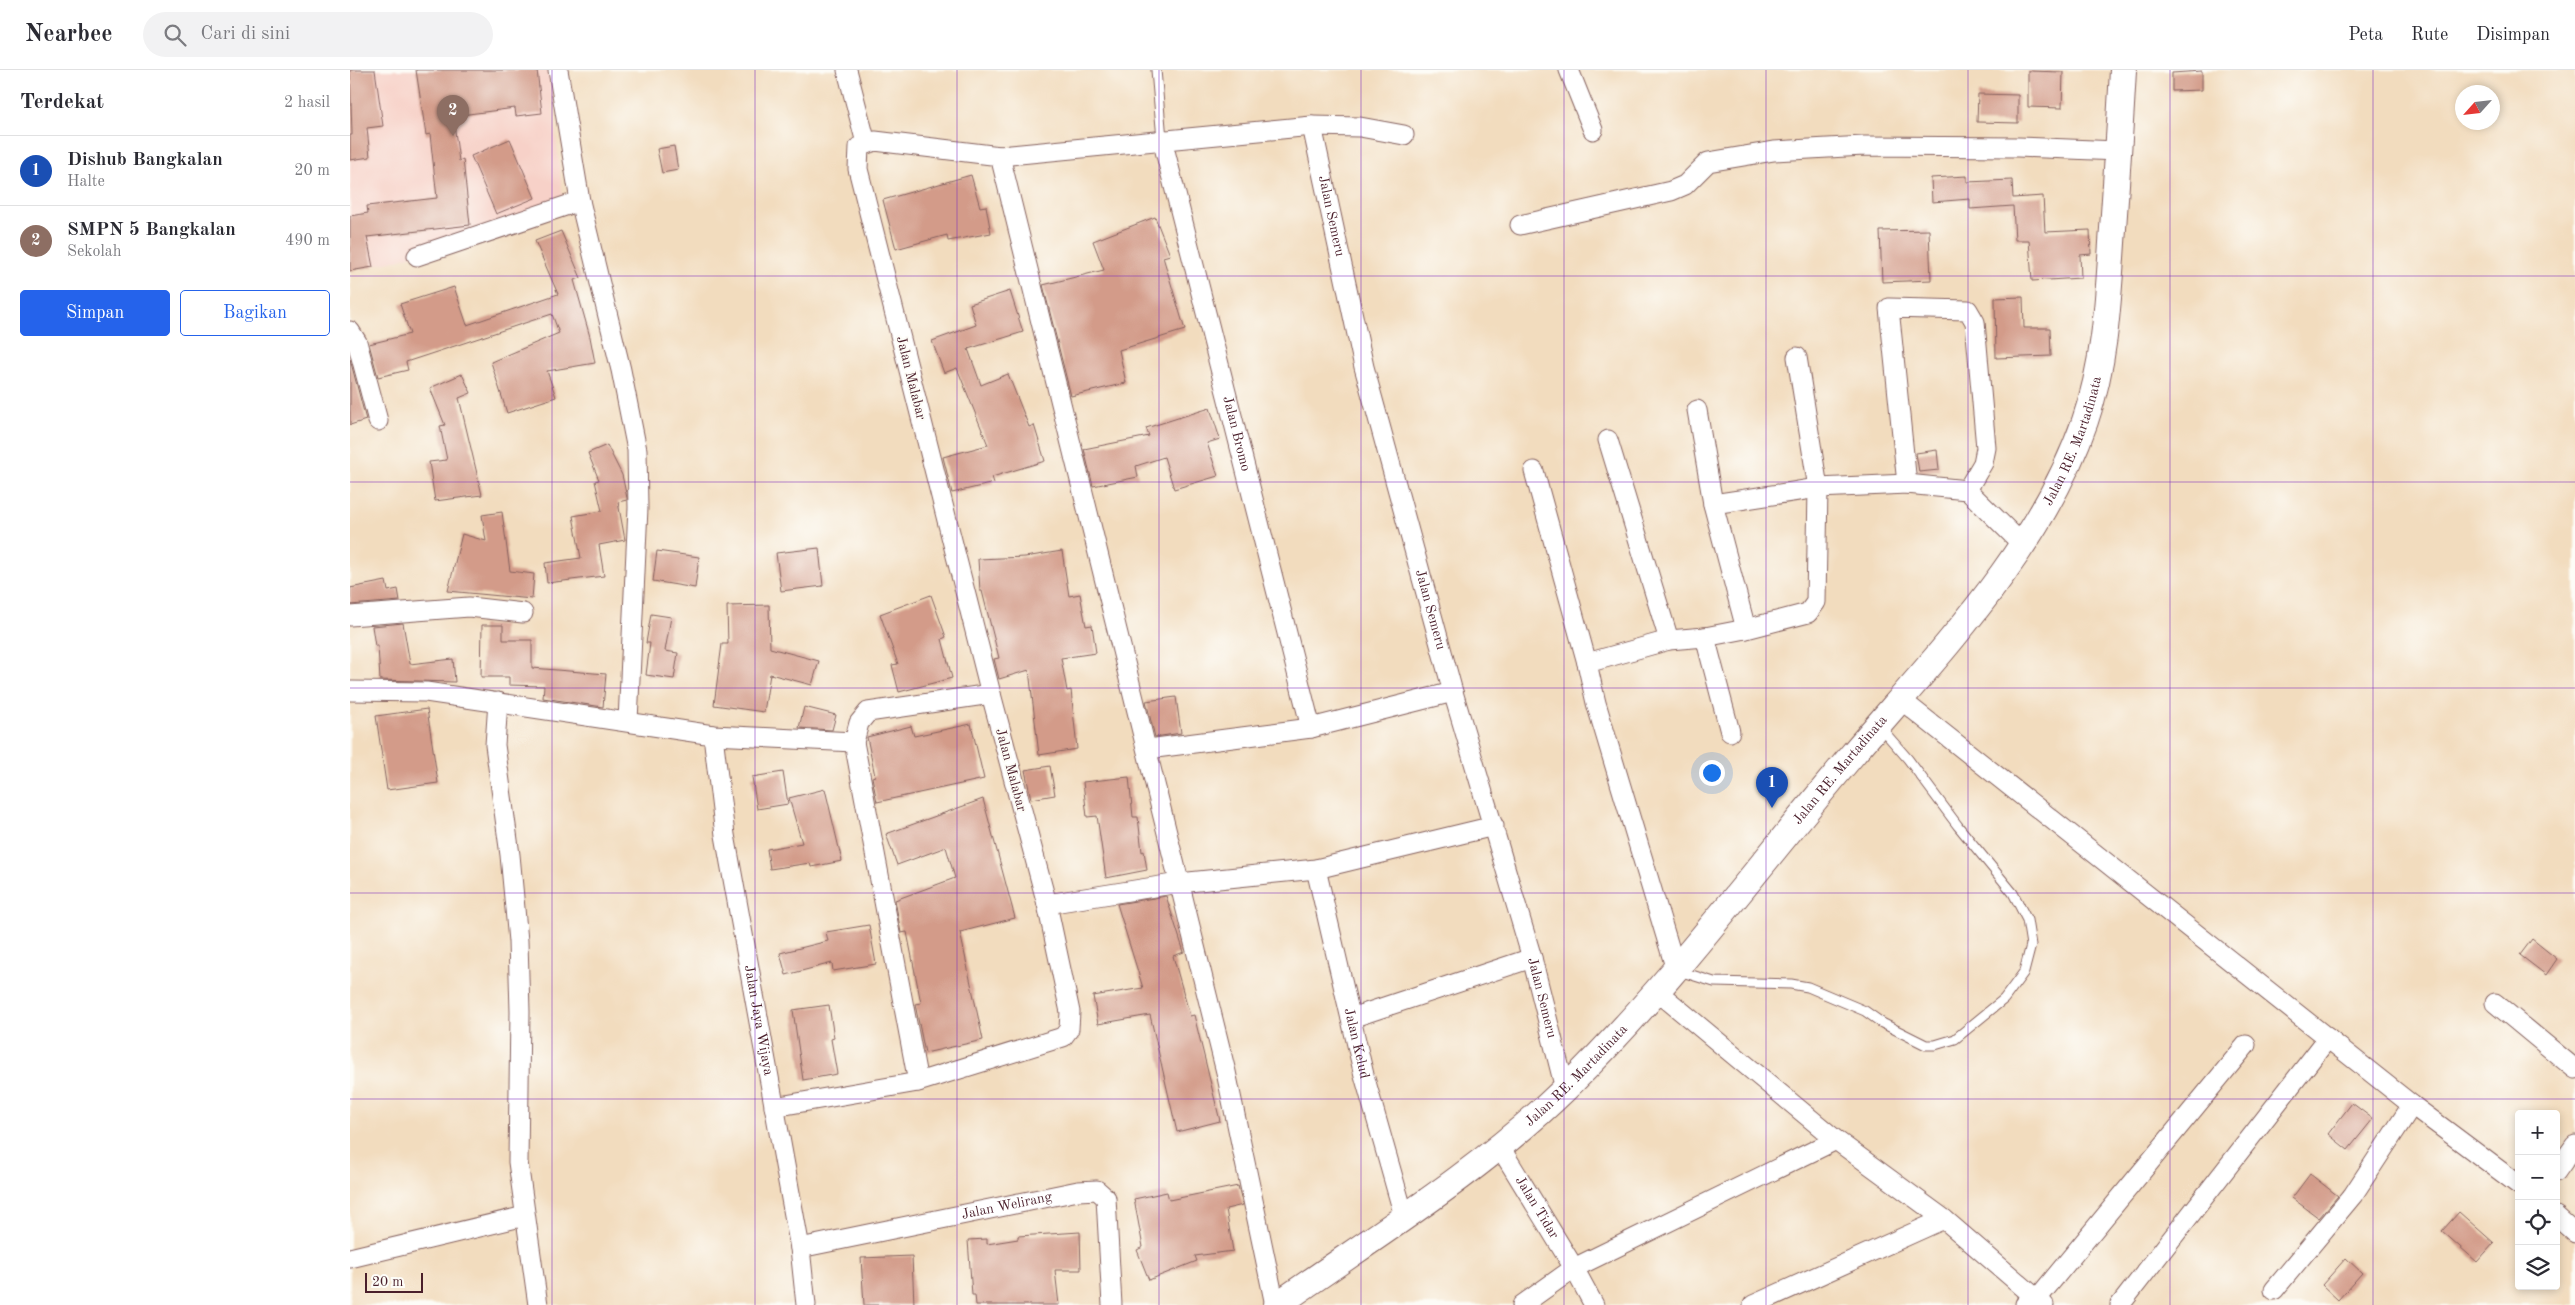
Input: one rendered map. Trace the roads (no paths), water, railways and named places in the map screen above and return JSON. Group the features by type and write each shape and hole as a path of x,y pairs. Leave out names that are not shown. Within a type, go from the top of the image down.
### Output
{"main road":[{"name":"Jalan RE. Martadinata","path":"1276,1305 1500,1147 1565,1089 1658,992 1778,842 1976,608 2022,544 2074,450 2095,389 2106,331 2123,70"}],"street":[{"path":"558,70 580,201 621,370 637,450 638,508 628,721"},
{"path":"847,70 866,143 918,145 1000,156 1312,126 1360,127 1404,135"},
{"path":"1569,70 1593,130"},
{"name":"Jalan Semeru","path":"1312,126 1364,367 1453,692 1532,958 1565,1089"},
{"name":"Jalan Bromo","path":"1162,139 1311,728"},
{"name":"Jalan Malabar","path":"866,143 859,147 858,169 990,694 1047,904 1071,1023 1067,1033 1051,1042 918,1082"},
{"path":"1520,225 1671,192 1685,185 1708,162 1774,151 1874,146 2018,147 2118,151"},
{"path":"1000,156 1148,749 1226,1072 1276,1305"},
{"path":"417,256 580,201"},
{"path":"1907,484 1889,308 1968,310 1973,314 1975,322 1986,448 1983,464 1967,490"},
{"path":"350,331 357,342 378,421"},
{"path":"1587,663 1669,640 1705,637 1746,629 1808,613 1815,606 1818,488 1798,357"},
{"path":"1697,410 1713,504 1723,548 1746,629"},
{"path":"1608,440 1669,640"},
{"path":"1534,471 1587,663 1596,703 1676,970"},
{"path":"1713,504 1818,488 1907,484 1967,490 2022,544"},
{"path":"350,616 469,607 523,613"},
{"path":"1705,637 1730,732"},
{"path":"350,691 426,692 713,735 854,742"},
{"path":"1148,749 1311,728 1453,692"},
{"path":"774,1107 918,1082 854,742 859,723 868,712 990,694"},
{"path":"1900,699 2412,1105 2515,1182"},
{"path":"498,702 495,745 510,855 518,941 520,1012 518,1162 538,1305"},
{"name":"Jalan Jaya Wijaya","path":"713,735 725,835 800,1248 806,1305"},
{"path":"1047,904 1179,882 1316,868 1494,826"},
{"name":"Jalan Kelud","path":"1316,868 1364,1075 1404,1216"},
{"path":"1351,1018 1532,958"},
{"path":"1658,992 1836,1140 1944,1219 2035,1303 2246,1045"},
{"path":"2495,1003 2575,1069"},
{"path":"2120,1305 2328,1038"},
{"path":"2274,1290 2353,1195 2412,1105"},
{"path":"1522,1305 1574,1268 1836,1140"},
{"path":"2560,1166 2575,1145"},
{"name":"Jalan Tidar","path":"1500,1147 1574,1268 1594,1305"},
{"name":"Jalan Welirang","path":"800,1248 1078,1191 1098,1190 1106,1198 1112,1305"},
{"path":"350,1258 525,1216"},
{"path":"1753,1305 1944,1219"},
{"path":"2560,1220 2575,1233"}],"lane":[{"path":"1156,70 1162,139"},
{"path":"1676,970 1714,982 1791,984 1808,987 1866,1011 1882,1023 1926,1045 1935,1045 1955,1040 2004,999 2024,972 2031,945 2027,920 2013,893 1958,826 1908,759 1878,725"}],"place":[{"name":"SMPN 5 Bangkalan","path":"453,136"},
{"name":"Dishub Bangkalan","path":"1772,808"}]}
